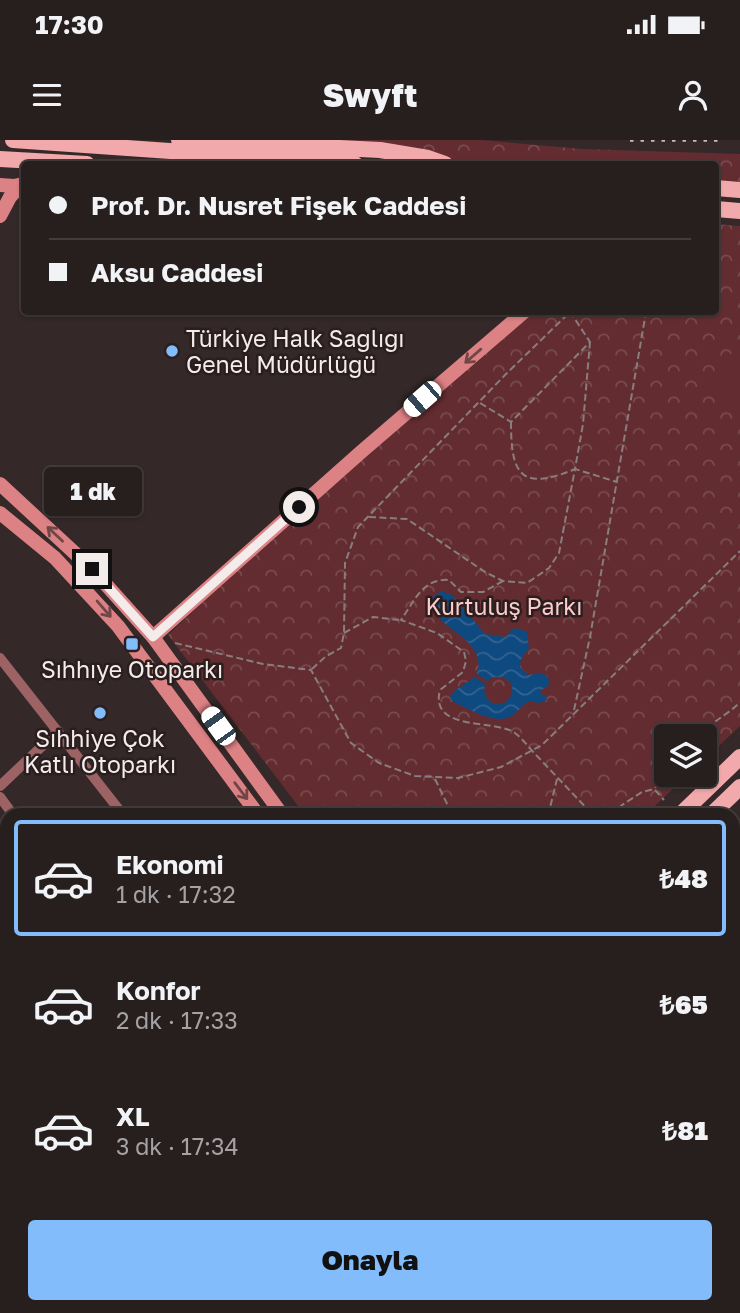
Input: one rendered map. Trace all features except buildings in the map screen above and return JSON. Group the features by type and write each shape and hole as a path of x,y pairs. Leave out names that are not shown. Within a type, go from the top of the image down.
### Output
{"main road":[{"path":"13,140 312,161"},
{"path":"44,161 46,140"},
{"path":"179,140 380,150 436,161"},
{"path":"0,159 35,161"},
{"path":"0,185 21,183"},
{"path":"0,216 10,197 21,185"},
{"path":"719,188 740,190"},
{"path":"719,209 740,211"},
{"path":"153,637 521,315"},
{"path":"0,484 92,569 153,637 277,808"},
{"path":"0,513 77,579 118,626 252,808"},
{"path":"0,523 34,541"},
{"path":"687,808 740,757"},
{"path":"718,808 740,787"}],"street":[{"path":"0,658 118,808"},
{"path":"0,786 58,731"}],"path":[{"path":"311,670 325,657 341,648 344,633 345,563 354,535 368,517 479,402 567,315"},
{"path":"368,517 407,519 470,563 503,581 527,583 534,580 557,558 562,548 583,424 590,342 572,315"},
{"path":"573,713 590,638 645,315"},
{"path":"590,342 511,422 512,455 522,473 532,477 547,478 575,469 617,482"},
{"path":"479,402 511,422"},
{"path":"311,670 351,743 379,764 415,776 435,778 458,778 501,767 542,745 740,551"},
{"path":"401,620 421,592 435,580 449,580 461,592 483,592 503,581"},
{"path":"344,633 373,617 401,620 438,633 464,652 466,661 463,672 440,690 439,703 443,710 453,718 468,723 514,732 586,808"},
{"path":"153,637 263,664 311,670"},
{"path":"710,724 733,710 740,702"},
{"path":"550,808 557,777"},
{"path":"435,778 449,808"},
{"path":"619,808 642,792 654,789 664,800"}],"green space":[{"path":"306,140 481,140 582,149 740,154 740,184 719,182 719,161 454,161 435,153"},
{"name":"Kurtuluş Parkı","path":"719,224 740,226 740,726 717,748 717,724 654,724 654,787 675,787 653,808 300,808 168,635 361,452 521,315 719,315"},
{"path":"740,343 740,419 703,388"}],"water":[{"path":"441,591 452,595 485,634 506,637 511,630 517,628 527,632 529,648 521,659 520,667 528,675 540,673 548,676 549,685 540,691 547,700 539,703 529,701 505,719 481,715 452,701 450,697 454,691 475,677 485,684 486,697 494,703 508,700 512,689 505,678 496,677 487,681 477,674 475,650 439,618 434,609 432,598"}],"railway":[{"path":"630,140 718,140"}],"place":[{"name":"Türkiye Halk Sağlığı Genel Müdürlüğü","path":"172,351"},
{"name":"Sıhhıye Otoparkı","path":"132,644"},
{"name":"Sıhhiye Çok Katlı Otoparkı","path":"100,713"}],"route":[{"path":"92,569 153,637 299,507"}]}
